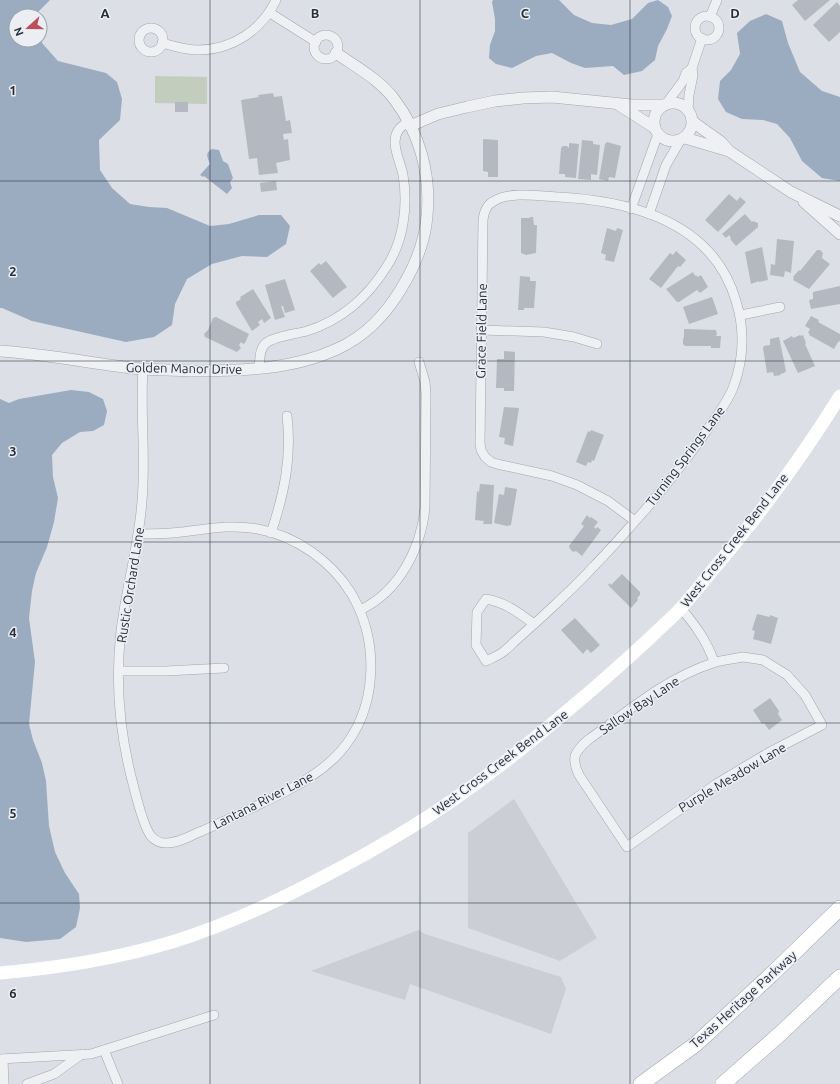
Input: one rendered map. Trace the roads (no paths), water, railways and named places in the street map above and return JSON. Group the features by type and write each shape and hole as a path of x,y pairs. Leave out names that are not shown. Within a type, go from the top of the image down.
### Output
{"main road":[{"name":"West Cross Creek Bend Lane","path":"0,973 38,970 87,963 174,941 238,918 292,894 345,866 412,827 472,786 543,731 612,673 681,608 738,540 781,483 840,396"},
{"name":"Texas Heritage Parkway","path":"641,1084 696,1044 771,975 840,908"},
{"path":"723,1084 781,1033 840,977"}],"street":[{"path":"162,43 191,50 205,50 218,48 233,43 261,24 270,13 276,0"},
{"path":"710,17 717,0"},
{"path":"270,13 316,42"},
{"path":"701,17 710,17 717,22 718,30 714,37 706,39 702,38 696,33 696,22 701,17"},
{"path":"324,36 331,37 337,44 336,53 329,59 321,58 315,52 314,48 316,42 319,38 324,36"},
{"path":"688,110 693,76 692,68 702,38"},
{"name":"Golden Manor Drive","path":"0,351 22,352 143,369 216,371 259,369 313,358 338,348 361,334 381,317 395,300 410,274 420,251 426,227 429,198 426,173 420,147 410,126 394,99 377,83 336,53"},
{"path":"631,209 656,131 654,122 655,115 659,109 665,105 683,81 686,73 692,68"},
{"path":"259,369 262,347 267,342 330,322 349,310 364,297 377,282 391,260 398,241 403,220 405,196 402,174 395,144 396,134 401,126 407,123 410,126 438,114 502,100 552,97 632,105 665,105 677,103 683,105 692,116 692,128 682,139 666,165 649,214"},
{"path":"615,103 668,141 682,139 729,151"},
{"path":"693,122 722,142 729,151 791,192 840,234"},
{"path":"791,192 840,216"},
{"name":"Turning Springs Lane","path":"488,205 502,197 515,195 577,198 609,203 649,214 669,222 684,230 704,245 727,277 735,296 743,334 742,353 738,372 733,389 723,407 698,444 635,521 592,569 534,624 501,654 486,661 476,645 477,612 486,599 498,601 534,624"},
{"name":"Grace Field Lane","path":"488,205 484,212 483,220 481,450 485,457 498,464 552,476 577,486 608,502 635,521"},
{"path":"740,314 780,308"},
{"path":"481,330 544,332 574,337 597,344"},
{"path":"360,610 369,606 382,596 402,572 415,549 423,523 425,501 426,407 425,382 419,362"},
{"name":"Rustic Orchard Lane","path":"143,369 141,402 144,486 138,534 121,634 119,671 122,722 130,773 148,832 157,841"},
{"path":"272,533 282,500 288,466 289,431 287,416"},
{"name":"Lantana River Lane","path":"138,534 164,534 226,526 243,527 272,533 297,543 323,560 345,584 360,610 370,649 371,681 368,697 353,733 332,761 308,779 245,811 181,840 164,843 157,841"},
{"path":"681,608 706,642 714,662"},
{"name":"Sallow Bay Lane","path":"627,847 579,775 575,766 574,756 580,747 588,740 652,693 676,679 714,662 743,657 763,660 787,674 805,695 822,725"},
{"path":"119,671 166,672 224,668"},
{"name":"Purple Meadow Lane","path":"627,847 716,784 768,753 822,725"},
{"path":"4,1084 1,1059 91,1054 214,1015"},
{"path":"104,1050 118,1084"},
{"path":"27,1084 54,1074 82,1054"}],"water":[{"path":"0,0 50,0 42,8 8,8 8,48 46,48 58,61 106,73 117,82 122,99 120,120 99,140 100,170 112,188 130,204 167,208 210,226 229,224 259,215 281,215 290,226 286,244 267,257 242,256 212,264 187,279 175,304 172,325 154,337 126,342 32,321 0,308"},
{"path":"493,0 559,0 574,15 592,23 611,25 632,19 648,3 658,0 668,7 672,16 658,46 655,60 642,71 624,75 613,66 585,68 571,63 552,53 536,56 512,68 496,64 489,58 490,45 495,31"},
{"path":"766,14 782,21 788,43 800,72 822,91 840,97 840,181 822,178 802,161 790,138 777,124 763,120 742,119 726,112 718,99 720,81 731,70 740,54 737,33 750,21"},
{"path":"212,149 219,150 223,161 228,164 233,178 230,182 232,188 227,194 204,176 203,177 200,175 210,164 207,154"},
{"path":"71,390 89,392 103,399 107,411 104,425 93,431 80,432 62,443 52,455 53,477 58,498 54,522 47,547 36,573 32,591 29,618 35,662 29,724 33,740 42,763 46,781 49,826 55,852 65,873 79,894 80,908 76,927 60,939 26,942 0,938 0,399 9,403 19,399"}]}
